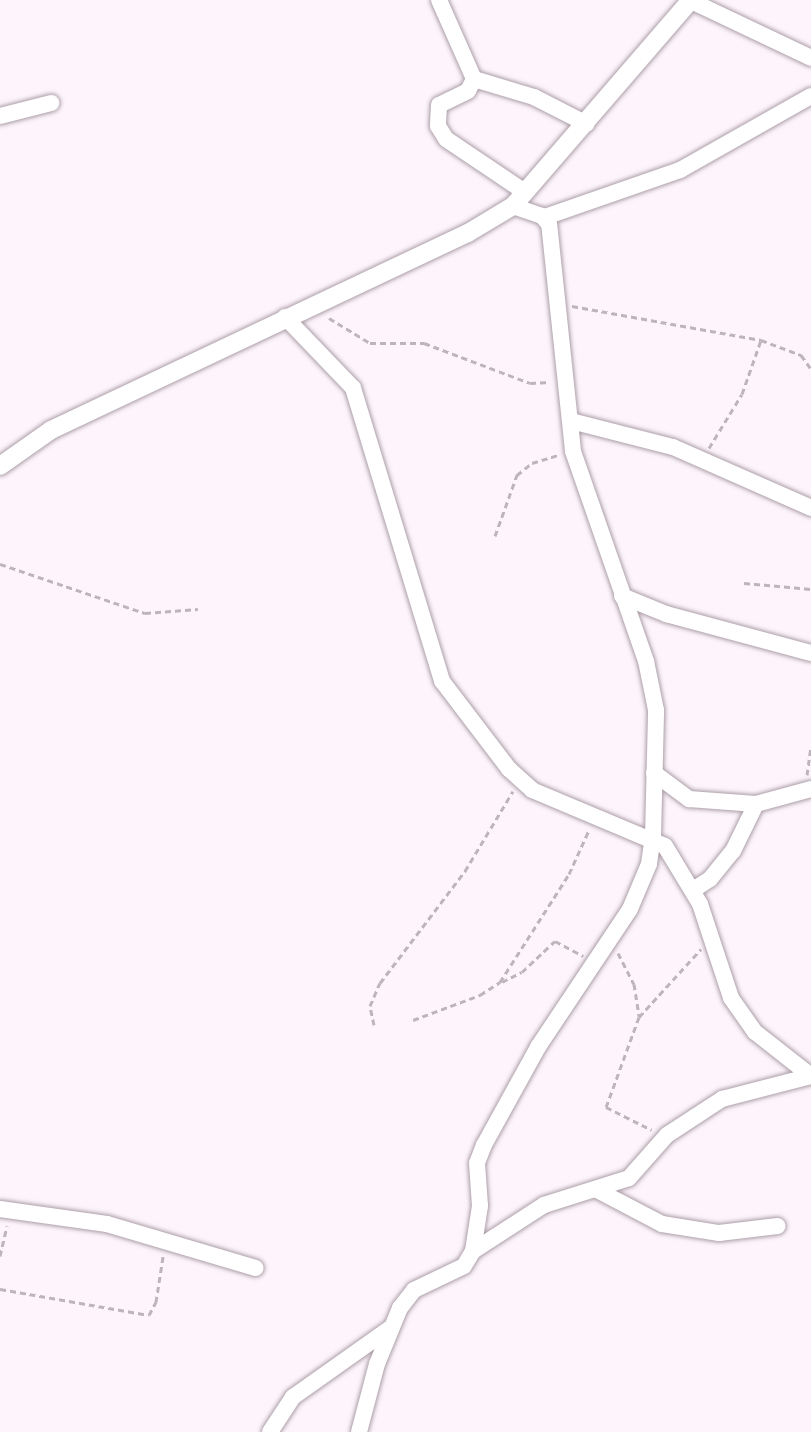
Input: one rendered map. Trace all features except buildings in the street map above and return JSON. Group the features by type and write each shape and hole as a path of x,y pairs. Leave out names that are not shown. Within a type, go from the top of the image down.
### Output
{"street":[{"path":"439,0 474,79 534,97 587,124"},
{"path":"0,466 51,430 311,304 468,233 519,199 587,124 690,0 811,58"},
{"path":"473,1251 480,1206 477,1163 484,1145 538,1047 640,890 653,837 656,710 622,596 573,451 545,217 446,139 438,126 439,105 468,91 474,79"},
{"path":"545,217 680,170 811,96"},
{"path":"0,116 51,103"},
{"path":"285,317 353,388 434,663 442,681 522,780 594,819 653,837 675,857 693,890 731,998 755,1032 811,1076"},
{"path":"571,421 703,458 811,508"},
{"path":"622,596 666,614 811,653"},
{"path":"654,773 689,799 756,804 808,790"},
{"path":"693,890 710,879 733,851 756,804"},
{"path":"359,1432 389,1329 414,1290 450,1276 473,1251 544,1205 629,1178 667,1135 736,1093 811,1076"},
{"path":"597,1190 662,1224 719,1233 778,1226"},
{"path":"4,1212 107,1224 256,1268"},
{"path":"270,1432 293,1397 389,1329"}],"path":[{"path":"311,304 344,331 370,343 424,343 530,383 566,378"},
{"path":"554,304 761,340 810,361 811,369"},
{"path":"703,458 742,394 761,340"},
{"path":"495,536 517,475 532,463 573,451"},
{"path":"0,564 145,613 198,609"},
{"path":"744,583 811,589"},
{"path":"808,790 811,748"},
{"path":"374,1025 370,1006 380,983 465,871 493,817 522,780"},
{"path":"499,983 569,874 594,819"},
{"path":"610,938 634,984 639,1017"},
{"path":"413,1020 522,972 555,941 594,962"},
{"path":"667,1135 606,1107 639,1017 712,941"},
{"path":"0,1256 4,1212"},
{"path":"0,1289 149,1315 156,1302 167,1240"}]}
